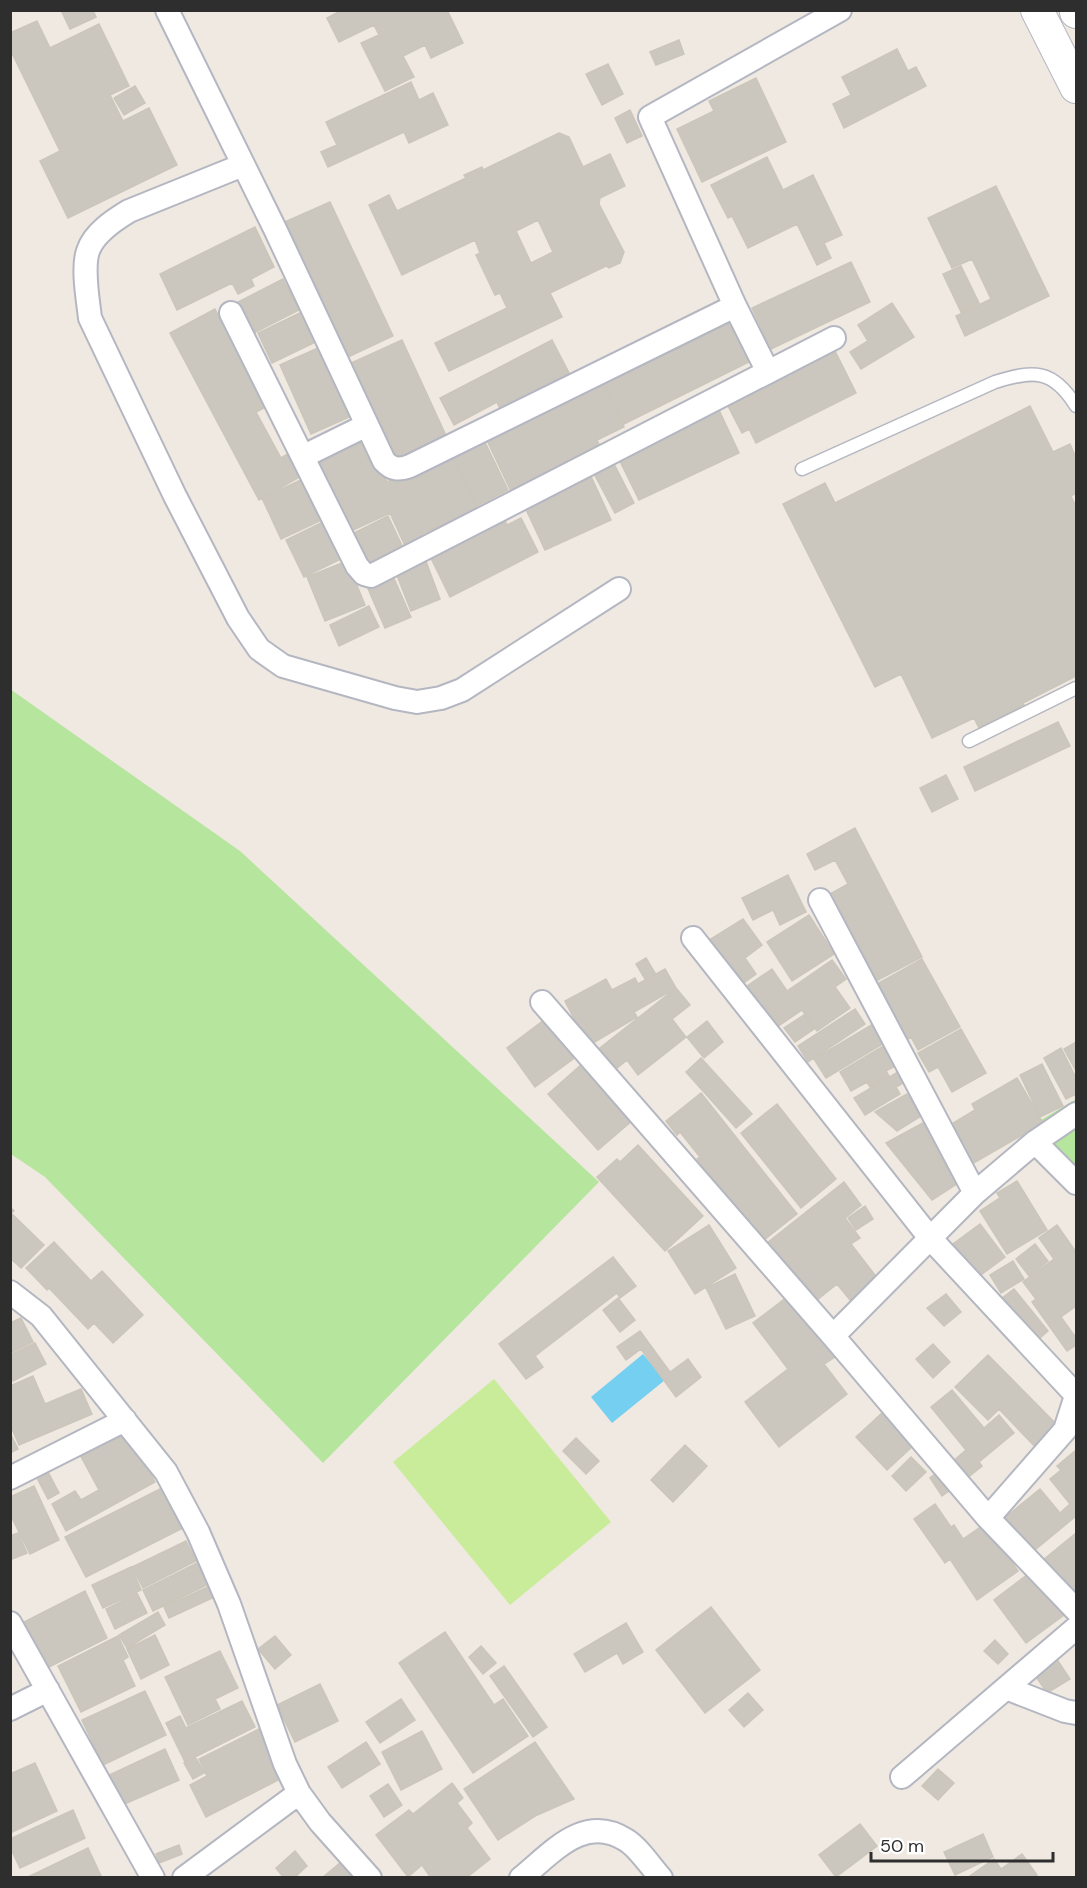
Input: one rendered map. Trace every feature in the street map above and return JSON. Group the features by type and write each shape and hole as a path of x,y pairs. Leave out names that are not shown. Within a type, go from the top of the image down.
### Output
{"main road":[{"path":"1037,10 1077,87"}],"street":[{"path":"167,10 388,466 396,469 402,468 735,306"},
{"path":"768,372 735,306 650,117 840,10"},
{"path":"243,165 129,211 114,220 98,236 88,251 87,291 90,318 170,486 238,618 259,650 283,666 395,698 417,702 441,698 462,690 619,590"},
{"path":"231,313 357,566 364,574 372,576 834,338"},
{"path":"304,456 367,425"},
{"path":"820,900 975,1194"},
{"path":"693,938 930,1238 1077,1395 1065,1430 988,1518"},
{"path":"542,1002 988,1518 1077,1610"},
{"path":"833,1336 975,1194 1035,1142 1077,1114"},
{"path":"1035,1142 1077,1183"},
{"path":"10,1292 20,1311 41,1316 166,1472 198,1532 229,1604 285,1764 299,1793 320,1822 369,1878"},
{"path":"10,1478 125,1420"},
{"path":"10,1623 153,1878"},
{"path":"902,1777 1077,1628"},
{"path":"1006,1688 1065,1711 1077,1713"},
{"path":"10,1708 48,1690"},
{"path":"184,1878 299,1793"},
{"path":"521,1878 572,1837 585,1831 605,1831 627,1840 661,1878"}],"lane":[{"path":"802,469 995,382 1016,376 1044,375 1065,388 1077,406"},
{"path":"969,741 1077,688"}],"green space":[{"path":"10,689 240,851 599,1182 323,1463 45,1177 11,1154"},
{"path":"1076,1099 1076,1173 1031,1126"},
{"path":"494,1379 611,1522 510,1605 393,1462"}],"water":[{"path":"643,1354 665,1380 612,1423 591,1397"}],"building":[{"path":"61,10 93,10 96,17 70,29"},
{"path":"342,10 447,10 463,43 431,58 425,45 403,56 414,77 385,91 361,43 379,35 374,25 339,42 327,18"},
{"path":"37,21 50,48 99,24 129,86 110,95 123,121 149,108 177,165 68,218 40,161 60,151 10,49 10,33"},
{"path":"679,40 684,54 656,65 650,52"},
{"path":"897,49 908,71 916,67 926,86 844,128 833,104 851,95 842,77"},
{"path":"608,64 623,94 602,105 586,74"},
{"path":"756,78 786,142 702,182 677,129 714,111 709,101"},
{"path":"411,82 419,100 433,93 448,125 409,143 404,132 328,167 321,152 337,145 326,122"},
{"path":"135,86 145,103 124,115 114,98"},
{"path":"630,110 642,136 627,143 615,118"},
{"path":"559,133 569,137 583,167 610,154 625,186 600,198 599,204 624,252 620,263 609,268 606,266 550,293 562,317 449,371 435,343 507,308 500,293 495,295 476,255 480,253 475,240 402,275 369,205 389,195 397,211 466,178 464,175 482,167 483,170","holes":["538,220 553,252 531,263 516,231"]},
{"path":"767,157 783,190 813,175 842,235 824,243 831,258 817,265 797,224 748,248 732,216 728,218 711,185"},
{"path":"996,186 1049,296 965,336 956,316 991,299 972,259 952,268 928,218"},
{"path":"330,202 393,336 348,357 285,222"},
{"path":"255,227 274,267 251,279 254,286 238,294 232,283 177,310 160,274"},
{"path":"851,262 870,302 771,349 752,308"},
{"path":"961,266 979,303 961,312 943,274"},
{"path":"283,279 299,310 254,333 238,302"},
{"path":"892,303 914,337 861,369 850,352 868,341 858,325"},
{"path":"215,309 266,407 256,412 281,458 291,452 303,475 259,500 170,333"},
{"path":"308,309 322,339 272,363 258,333"},
{"path":"732,317 753,360 624,424 601,378"},
{"path":"402,340 448,440 398,463 351,363"},
{"path":"552,340 569,373 500,409 497,402 454,425 440,398"},
{"path":"327,344 358,413 311,434 280,365"},
{"path":"833,347 856,393 756,443 749,429 742,433 727,404"},
{"path":"604,384 624,427 597,440 601,449 511,491 484,434 552,408"},
{"path":"1030,406 1053,452 1070,444 1076,458 1076,493 1071,496 1076,507 1076,676 979,728 974,718 932,738 901,674 875,687 783,504 825,483 835,503"},
{"path":"719,410 739,453 639,500 618,457"},
{"path":"482,436 508,490 477,506 450,451"},
{"path":"367,437 387,482 450,452 477,509 422,534 425,542 407,550 390,513 351,531 318,460"},
{"path":"612,460 634,503 615,513 592,470"},
{"path":"590,474 611,520 545,550 524,505"},
{"path":"305,478 324,519 281,539 262,498"},
{"path":"388,516 404,550 369,567 352,534"},
{"path":"503,516 507,525 521,518 538,552 450,597 429,554"},
{"path":"327,520 345,557 304,577 286,540"},
{"path":"424,556 440,599 411,611 394,568"},
{"path":"347,561 365,605 325,621 307,577"},
{"path":"392,574 411,617 385,628 366,584"},
{"path":"369,606 379,627 339,646 330,625"},
{"path":"1058,722 1070,746 975,791 964,767"},
{"path":"946,775 958,799 932,812 920,788"},
{"path":"855,828 922,957 876,981 830,894 848,884 835,860 815,870 807,854"},
{"path":"788,875 806,912 780,925 773,910 753,920 742,898"},
{"path":"809,915 834,954 792,981 767,942"},
{"path":"743,919 762,945 745,958 756,974 738,987 706,942"},
{"path":"646,958 655,973 645,979 636,964"},
{"path":"922,959 960,1027 918,1050 911,1037 907,1040 877,984"},
{"path":"832,960 846,979 835,987 850,1008 817,1031 802,1010 771,1031 743,989 772,969 787,991"},
{"path":"665,969 676,988 634,1012 637,1017 588,1046 565,1001 606,979 612,990 635,978 638,984"},
{"path":"676,988 690,1005 672,1019 686,1037 638,1075 627,1060 611,1073 595,1052"},
{"path":"855,1009 865,1024 808,1062 798,1046"},
{"path":"804,1015 814,1029 795,1042 784,1028"},
{"path":"548,1017 577,1056 535,1087 507,1048"},
{"path":"707,1021 723,1042 704,1058 687,1037"},
{"path":"878,1021 889,1040 826,1078 814,1059"},
{"path":"961,1029 986,1073 952,1092 938,1067 929,1072 918,1053"},
{"path":"890,1042 902,1062 886,1071 889,1076 870,1087 867,1082 851,1091 840,1072"},
{"path":"1076,1042 1076,1071 1064,1049"},
{"path":"1061,1048 1076,1078 1076,1094 1066,1099 1044,1058"},
{"path":"701,1058 752,1114 736,1128 686,1072"},
{"path":"582,1064 633,1120 598,1150 548,1094"},
{"path":"1042,1064 1063,1106 1040,1117 1020,1075"},
{"path":"903,1069 910,1079 896,1087 900,1094 865,1115 854,1098"},
{"path":"1017,1078 1043,1123 972,1164 950,1125 975,1110 972,1104"},
{"path":"701,1093 797,1214 759,1244 730,1201 697,1159 700,1157 680,1132 677,1135 666,1121"},
{"path":"907,1094 921,1116 897,1131 875,1112"},
{"path":"777,1104 836,1179 801,1208 741,1133"},
{"path":"930,1119 963,1180 932,1200 886,1143"},
{"path":"638,1145 703,1216 665,1251 597,1177 617,1159 620,1162"},
{"path":"1017,1181 1047,1230 1007,1254 980,1211 1000,1198 997,1193"},
{"path":"844,1182 861,1205 845,1218 860,1238 851,1244 878,1279 850,1300 837,1284 817,1300 789,1266 782,1272 762,1247"},
{"path":"865,1206 873,1219 856,1230 848,1218"},
{"path":"10,1207 14,1211 11,1213 44,1245 21,1268 10,1258"},
{"path":"980,1224 1005,1257 974,1280 949,1247"},
{"path":"709,1225 736,1268 695,1294 668,1251"},
{"path":"1057,1225 1076,1252 1076,1306 1061,1317 1076,1338 1076,1345 1067,1351 1032,1302 1036,1299 1023,1282 1054,1259 1039,1238"},
{"path":"54,1242 91,1281 102,1271 143,1315 113,1343 94,1323 88,1329 49,1288 47,1290 26,1268"},
{"path":"1035,1244 1048,1261 1029,1276 1016,1259"},
{"path":"613,1257 636,1286 620,1298 617,1293 535,1356 543,1367 526,1379 499,1344"},
{"path":"1013,1261 1024,1279 1001,1293 990,1275"},
{"path":"735,1274 755,1316 726,1329 706,1288"},
{"path":"1014,1289 1048,1331 1032,1345 997,1302"},
{"path":"791,1294 838,1355 824,1364 847,1394 779,1447 745,1402 788,1369 753,1323"},
{"path":"946,1294 961,1312 944,1326 927,1308"},
{"path":"618,1298 635,1320 620,1332 603,1310"},
{"path":"21,1318 33,1342 10,1353 10,1323"},
{"path":"640,1331 670,1372 688,1359 701,1377 676,1397 641,1349 626,1360 617,1347"},
{"path":"35,1343 46,1364 13,1381 10,1376 10,1355"},
{"path":"933,1344 950,1362 933,1378 916,1359"},
{"path":"988,1355 1063,1431 1041,1453 999,1409 988,1420 955,1387"},
{"path":"33,1376 45,1404 81,1389 92,1414 19,1445 10,1424 10,1386"},
{"path":"952,1390 984,1428 999,1415 1014,1433 979,1462 982,1466 966,1479 952,1462 966,1450 931,1407"},
{"path":"883,1412 914,1445 887,1470 856,1437"},
{"path":"124,1425 155,1482 66,1531 52,1504 75,1491 81,1500 99,1490 78,1451"},
{"path":"10,1433 18,1449 10,1453"},
{"path":"576,1438 599,1461 586,1474 563,1451"},
{"path":"685,1445 707,1466 673,1502 651,1480"},
{"path":"1076,1450 1076,1516 1030,1554 1002,1520 1040,1489 1060,1513 1070,1504 1050,1479 1061,1470 1057,1466"},
{"path":"911,1457 926,1472 906,1491 892,1476"},
{"path":"47,1470 59,1493 48,1499 36,1476"},
{"path":"940,1470 953,1488 942,1496 930,1478"},
{"path":"34,1486 59,1540 30,1554 10,1514 10,1497"},
{"path":"162,1488 183,1528 86,1577 65,1537"},
{"path":"935,1504 951,1527 954,1525 963,1539 985,1524 1018,1571 977,1600 950,1559 945,1563 914,1519"},
{"path":"18,1533 27,1553 10,1560 10,1536"},
{"path":"1076,1533 1076,1596 1043,1560"},
{"path":"186,1541 196,1561 143,1588 132,1567"},
{"path":"201,1561 211,1583 153,1611 143,1590"},
{"path":"131,1567 141,1590 103,1608 92,1585"},
{"path":"1032,1571 1064,1615 1026,1643 994,1600"},
{"path":"214,1584 219,1595 169,1618 164,1607"},
{"path":"85,1591 107,1638 45,1669 22,1623"},
{"path":"137,1593 147,1613 115,1629 106,1609"},
{"path":"711,1607 760,1670 705,1713 656,1650"},
{"path":"158,1612 165,1625 127,1648 119,1635"},
{"path":"626,1623 643,1652 623,1664 617,1653 585,1672 574,1654"},
{"path":"445,1632 494,1705 503,1699 528,1736 473,1773 399,1663"},
{"path":"155,1635 169,1665 141,1679 127,1649"},
{"path":"118,1636 128,1657 123,1660 135,1686 81,1712 58,1666"},
{"path":"275,1636 291,1655 275,1669 258,1649"},
{"path":"995,1640 1008,1654 998,1664 984,1651"},
{"path":"481,1646 496,1663 483,1674 469,1657"},
{"path":"220,1651 238,1688 215,1699 220,1709 188,1725 165,1677"},
{"path":"1056,1658 1070,1679 1047,1693 1033,1672"},
{"path":"504,1666 547,1727 533,1737 490,1676"},
{"path":"320,1684 338,1721 295,1742 277,1705"},
{"path":"145,1691 166,1735 103,1765 82,1720"},
{"path":"748,1693 763,1710 744,1727 729,1710"},
{"path":"401,1699 415,1720 380,1743 366,1722"},
{"path":"242,1701 255,1727 185,1762 166,1723 180,1716 186,1728"},
{"path":"259,1729 284,1777 206,1817 190,1785 207,1776 199,1759"},
{"path":"422,1731 442,1769 401,1790 382,1752"},
{"path":"366,1742 380,1764 342,1788 328,1767"},
{"path":"535,1742 574,1799 535,1816 498,1840 464,1789"},
{"path":"165,1749 179,1780 120,1806 107,1776"},
{"path":"195,1756 204,1773 193,1779 184,1763"},
{"path":"35,1763 57,1811 10,1833 10,1774"},
{"path":"938,1769 954,1783 938,1800 922,1786"},
{"path":"452,1783 463,1798 457,1803 472,1823 467,1828 490,1859 466,1878 431,1878 422,1865 408,1877 376,1835 409,1810 413,1814"},
{"path":"388,1784 402,1805 384,1817 370,1796"},
{"path":"73,1810 85,1838 20,1868 10,1847 10,1839"},
{"path":"860,1824 877,1846 836,1877 819,1855"},
{"path":"983,1834 993,1857 955,1875 944,1852"},
{"path":"179,1845 182,1854 159,1863 156,1854"},
{"path":"88,1848 102,1878 26,1878"},
{"path":"295,1851 307,1866 294,1878 284,1878 276,1868"},
{"path":"1022,1854 1037,1875 1033,1878 967,1878 994,1859 1001,1869"},
{"path":"341,1862 354,1878 322,1878"}]}
